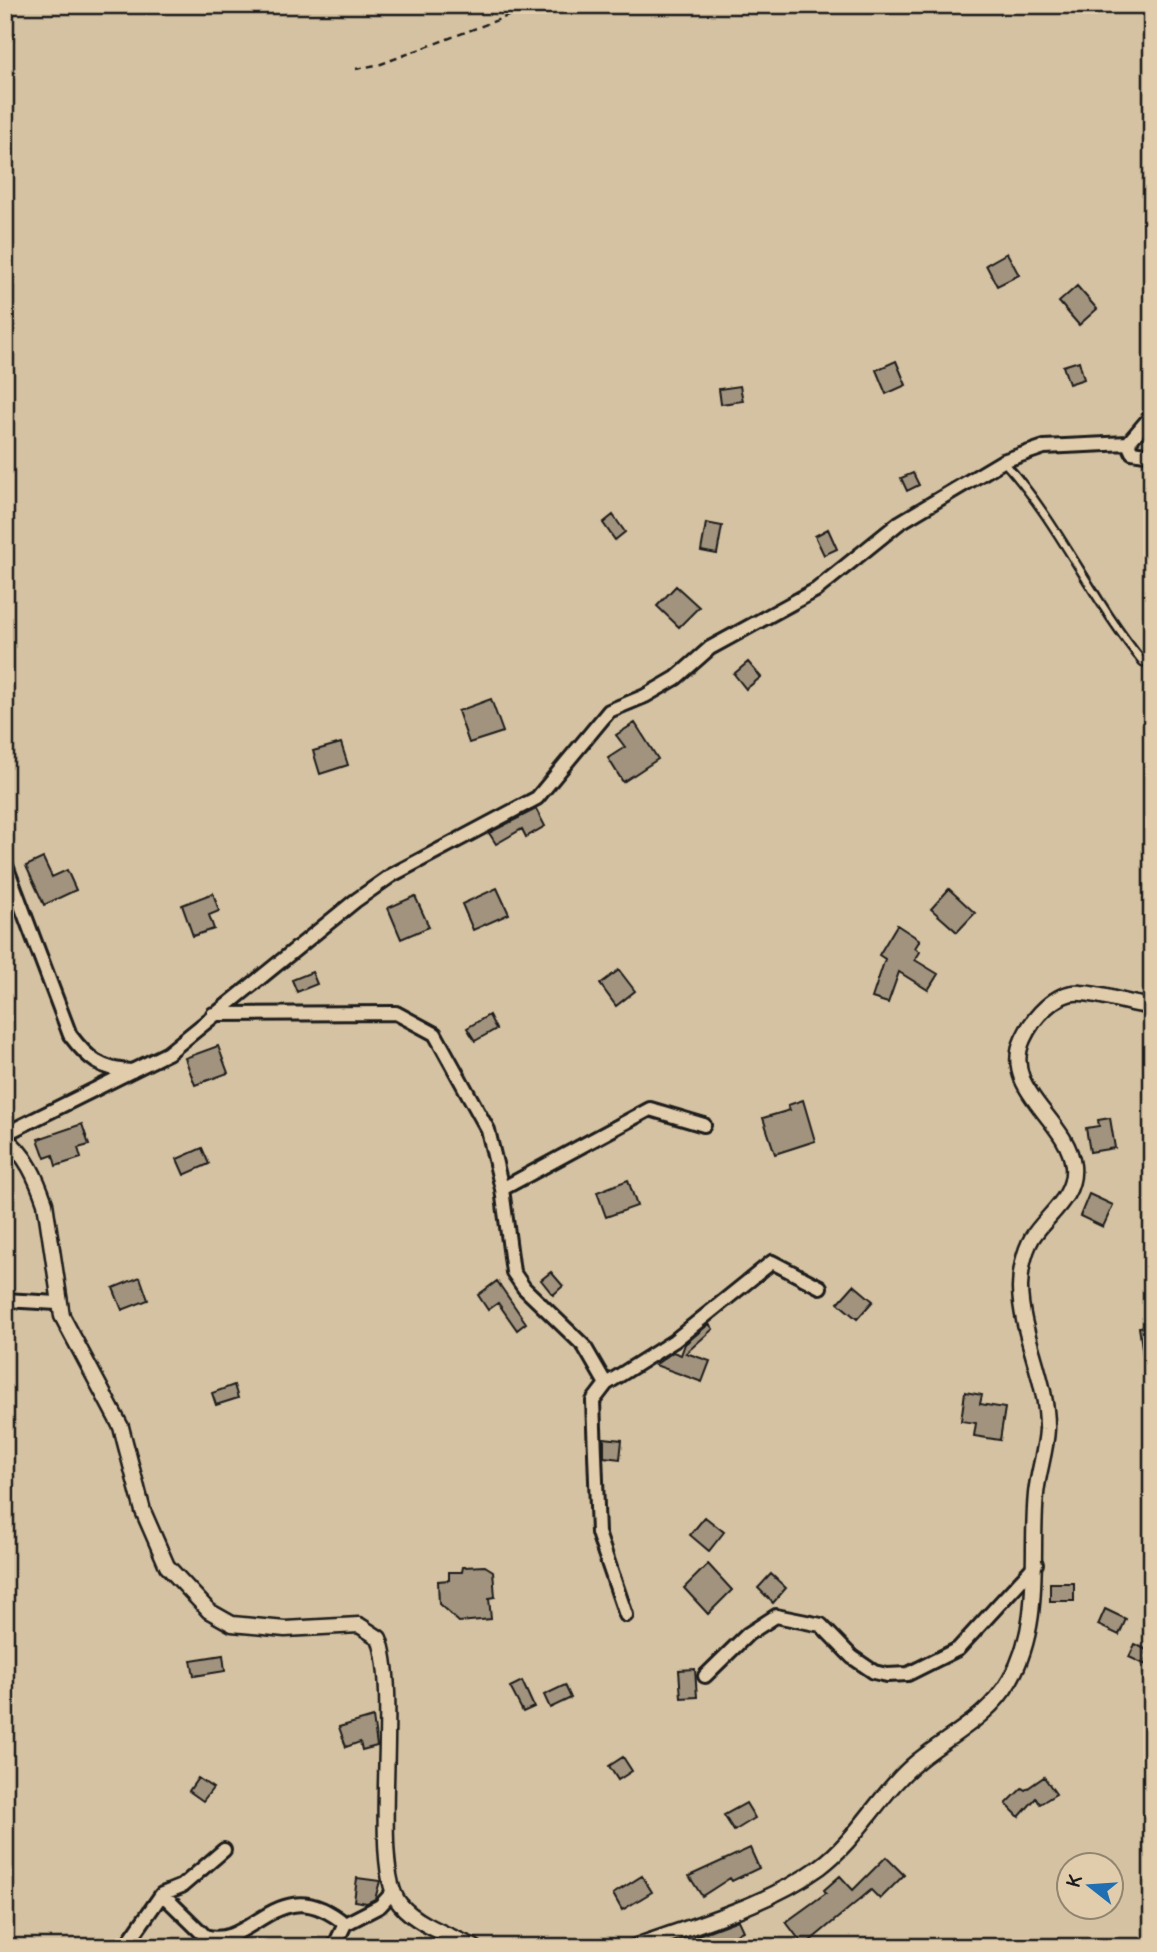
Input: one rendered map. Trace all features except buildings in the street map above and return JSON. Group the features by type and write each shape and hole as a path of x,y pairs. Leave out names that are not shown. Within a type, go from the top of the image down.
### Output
{"street":[{"path":"5,1134 168,1053 355,901 392,875 537,798 609,711 666,684 710,648 816,590 899,523 1003,461 1044,447 1128,443 1152,415"},
{"path":"1128,443 1132,452 1152,455"},
{"path":"5,863 70,1035 87,1057 102,1067 133,1071"},
{"path":"634,1947 757,1903 821,1866 916,1763 988,1709 1010,1679 1025,1644 1035,1564 1036,1492 1047,1430 1044,1401 1020,1291 1021,1268 1032,1238 1072,1188 1073,1166 1064,1139 1024,1085 1016,1062 1023,1039 1043,1009 1060,998 1078,992 1152,1006"},
{"path":"213,1014 396,1013 435,1034 488,1130 502,1189 513,1272 524,1288 584,1346 606,1384"},
{"path":"502,1189 650,1109 704,1125"},
{"path":"5,1139 30,1168 45,1203 57,1303 79,1353 121,1427 152,1538 167,1566 186,1590 209,1611 232,1624 285,1629 359,1625 379,1638 386,1682 387,1851 392,1893 413,1915 474,1947"},
{"path":"626,1615 598,1533 593,1401 606,1384 674,1341 772,1262 820,1287"},
{"path":"5,1300 57,1303"},
{"path":"705,1676 748,1634 776,1616 821,1625 852,1657 874,1672 887,1675 908,1674 958,1649 1035,1564"},
{"path":"125,1947 162,1894 181,1886 224,1850"},
{"path":"334,1947 345,1924 380,1906 392,1893"},
{"path":"162,1894 205,1936 212,1938 228,1936 289,1904 326,1912 345,1924"}],"lane":[{"path":"1003,461 1057,532 1121,636 1143,663"}],"path":[{"path":"356,69 381,64 537,5"}]}
